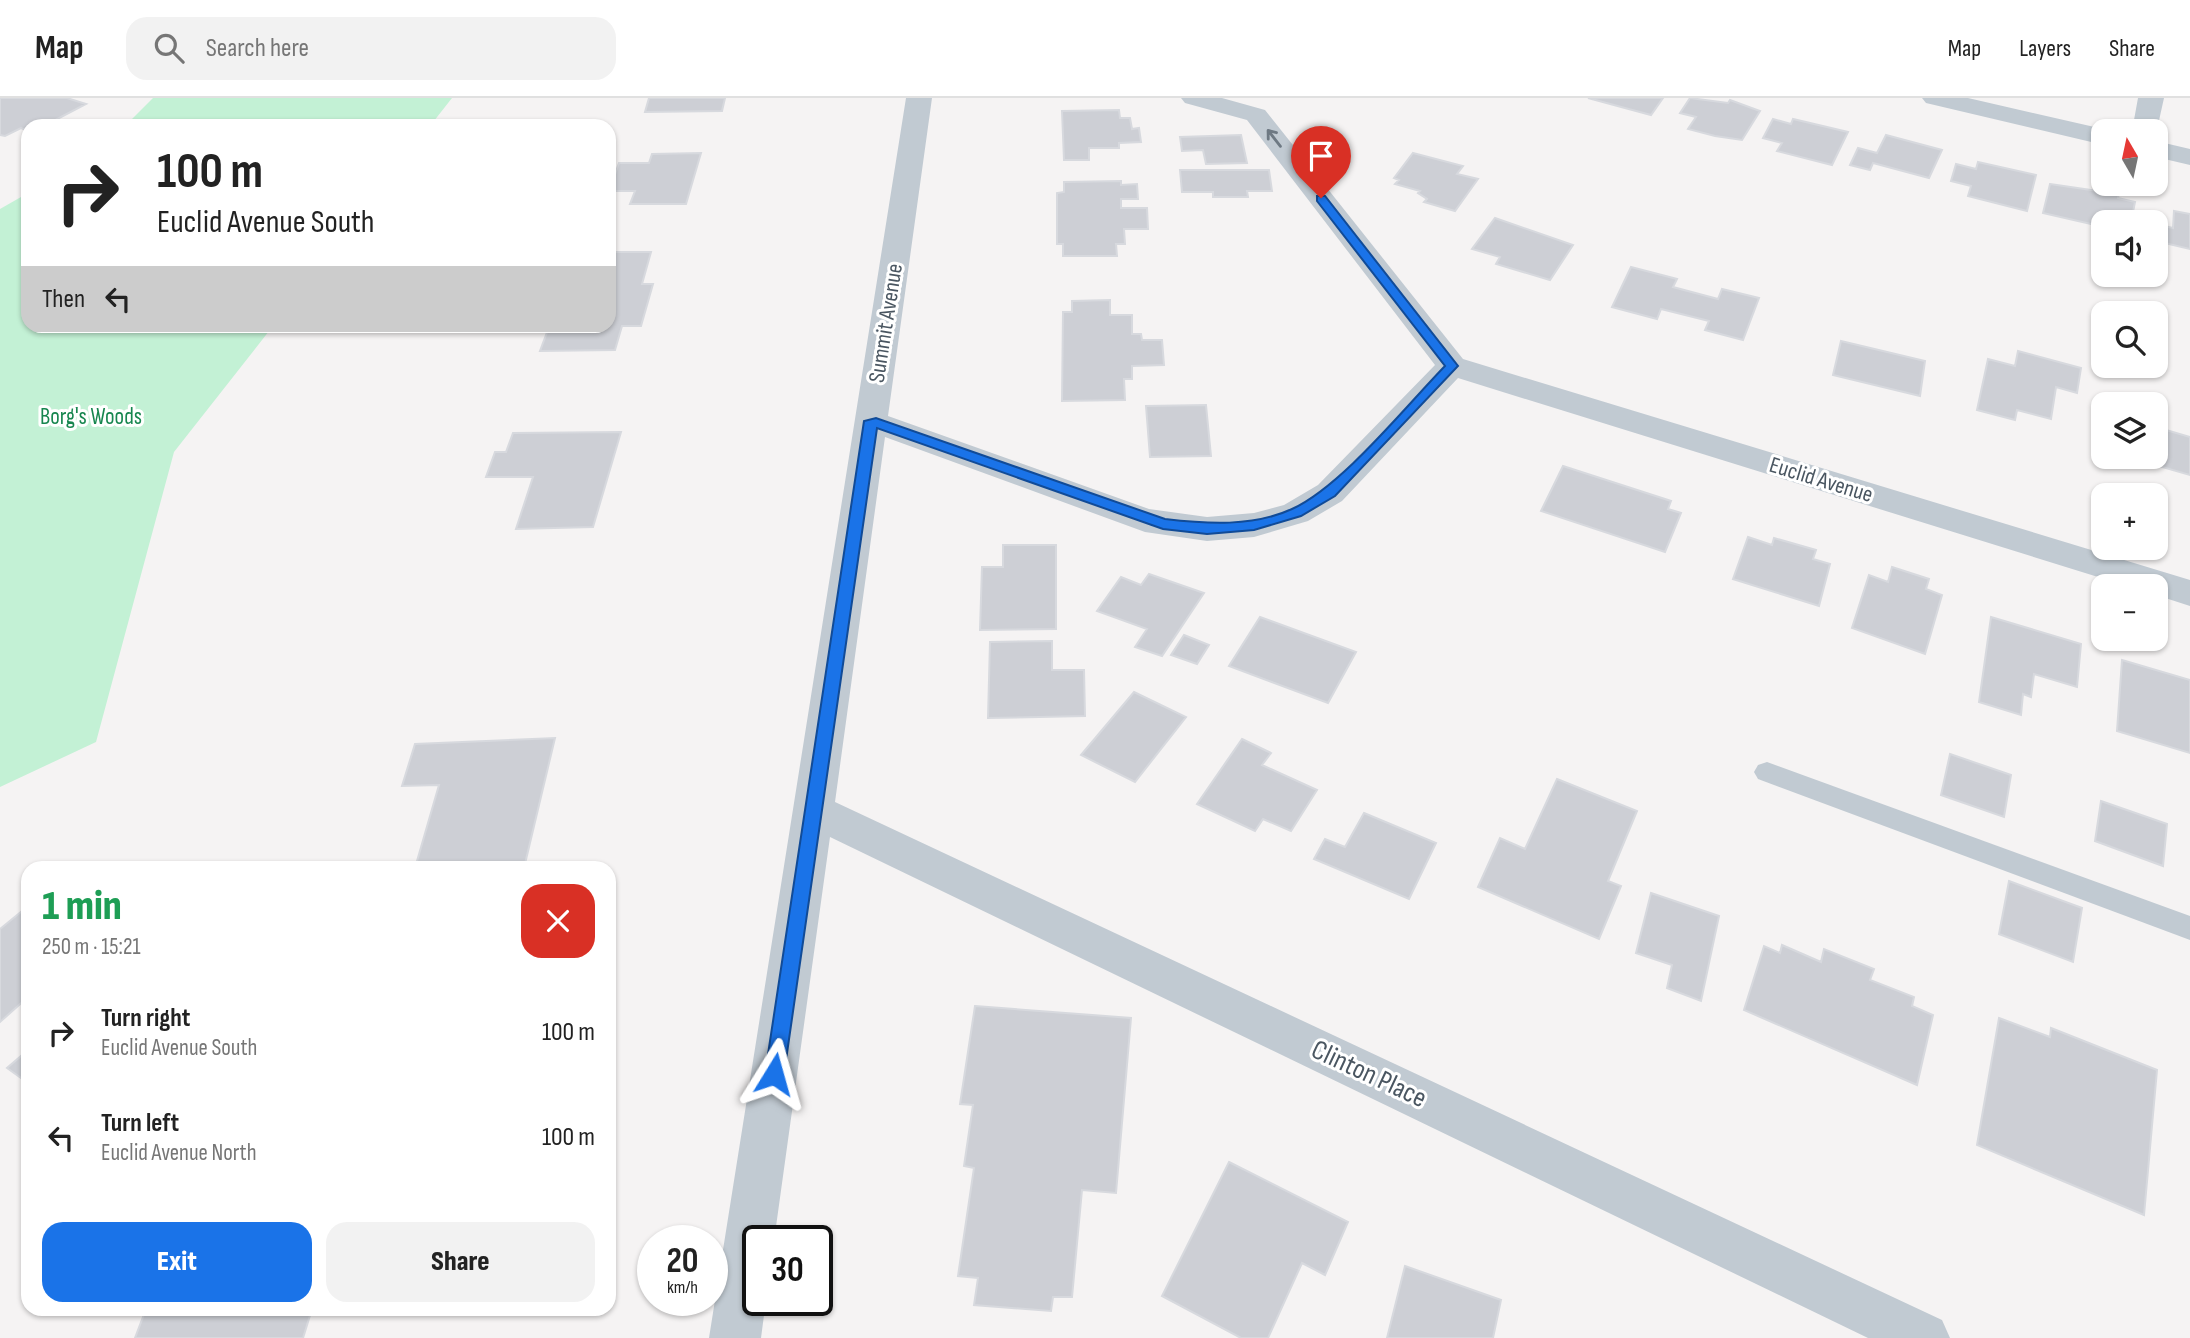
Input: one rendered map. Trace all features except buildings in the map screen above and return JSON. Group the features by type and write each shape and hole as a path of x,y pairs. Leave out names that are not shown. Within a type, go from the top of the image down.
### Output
{"street":[{"name":"Summit Avenue","path":"735,1338 919,98"},
{"path":"871,421 1145,520 1207,529 1254,525 1296,513 1330,493 1452,366 1255,115 1194,98"},
{"path":"1935,98 2091,134"},
{"path":"2147,119 2151,98"},
{"path":"2168,152 2190,157"},
{"name":"Euclid Avenue","path":"1452,366 2190,593"},
{"name":"Clinton Place","path":"814,811 1924,1338"}],"lane":[{"path":"1767,772 2190,928"}],"green space":[{"path":"153,98 452,98 436,119 132,119"},
{"name":"Borg's Woods","path":"21,197 21,333 268,333 174,452 96,742 0,787 0,209"}],"route":[{"path":"774,1074 871,421 1145,520 1163,524 1207,529 1254,525 1296,513 1330,493 1452,366 1321,198"}]}
